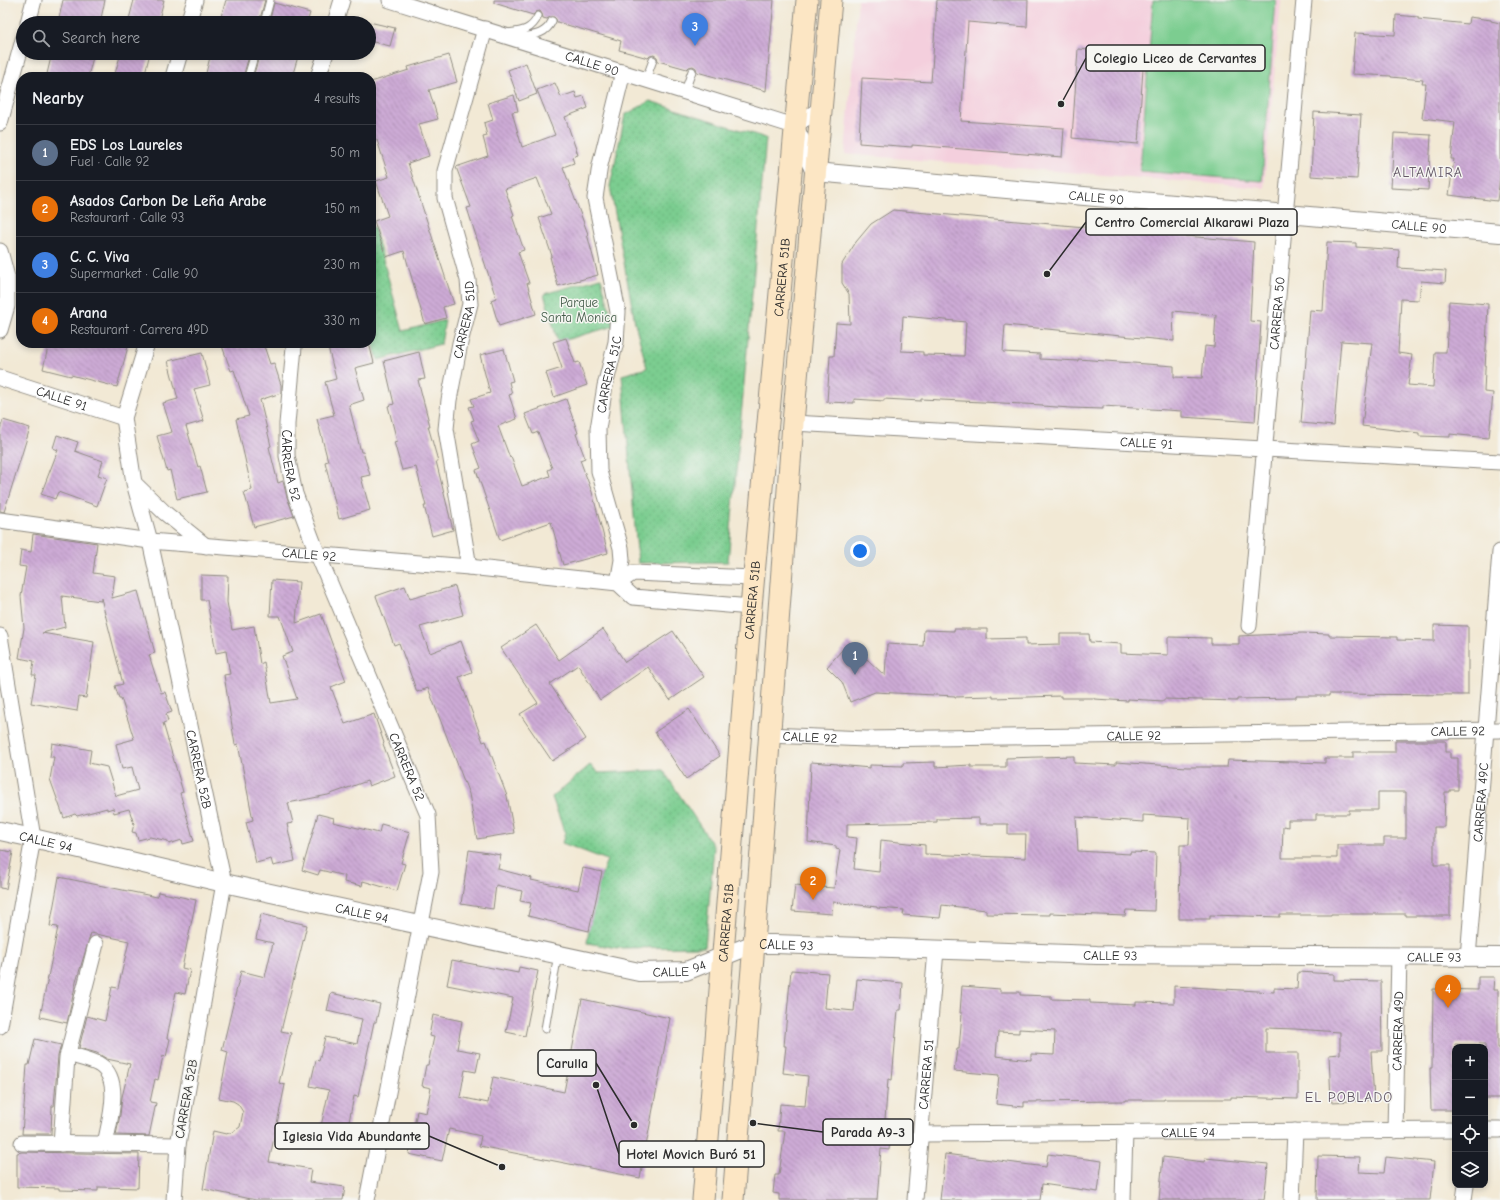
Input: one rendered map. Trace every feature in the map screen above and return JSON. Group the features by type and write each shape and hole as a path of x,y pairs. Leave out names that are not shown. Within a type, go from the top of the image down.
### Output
{"main road":[{"name":"CARRERA 51B","path":"703,1200 753,578 794,126 807,0"},
{"name":"CARRERA 51B","path":"733,1200 754,944 768,735 793,423 820,109 831,0"}],"street":[{"path":"30,16 34,0"},
{"path":"190,16 195,0"},
{"path":"337,16 342,0"},
{"name":"CALLE 90","path":"390,0 794,126"},
{"name":"CARRERA 50","path":"1249,626 1304,0"},
{"name":"CARRERA 51D","path":"469,567 446,429 449,400 460,343 470,304 468,280 445,198 445,171 485,30"},
{"path":"0,123 17,60"},
{"path":"174,72 178,60"},
{"path":"320,72 324,60"},
{"name":"CARRERA 51C","path":"618,583 622,560 621,548 599,471 598,429 605,386 616,342 618,312 595,198 600,164 623,72"},
{"path":"815,172 794,126 820,109"},
{"name":"CALLE 90","path":"815,172 1500,233"},
{"path":"0,250 7,277 8,306 0,330"},
{"name":"CARRERA 52B","path":"145,348 124,418 134,483 150,541 224,883 178,1145 174,1200"},
{"name":"CARRERA 52","path":"294,348 287,424 287,456 295,494 318,555 428,815 431,872 367,1200"},
{"name":"CALLE 91","path":"0,378 124,418"},
{"name":"CALLE 91","path":"793,423 1500,462"},
{"path":"134,483 165,513 206,546"},
{"name":"CALLE 92","path":"0,520 150,541 469,567 618,583"},
{"name":"CARRERA 49C","path":"1468,958 1493,730 1500,552"},
{"path":"751,607 633,597 618,583 634,573 753,578"},
{"path":"0,636 33,838 0,1026"},
{"name":"CALLE 92","path":"768,735 866,739 1493,730"},
{"name":"CALLE 94","path":"0,832 33,838 224,883 638,972 686,972 723,957"},
{"path":"61,1144 68,1054 96,944"},
{"name":"CALLE 93","path":"723,957 754,944 1097,955 1500,957"},
{"name":"CARRERA 51","path":"915,1200 936,950"},
{"name":"CARRERA 49D","path":"1395,1131 1399,956"},
{"path":"68,1054 100,1065 110,1074 113,1087 111,1110 105,1144"},
{"name":"CALLE 94","path":"921,1134 1452,1130"},
{"path":"1488,1130 1500,1130"},
{"path":"1292,1200 1295,1131"},
{"path":"1123,1200 1125,1132"},
{"path":"22,1143 178,1145"},
{"path":"1464,1200 1466,1188"}],"lane":[{"path":"266,16 270,0"},
{"path":"500,34 529,28 538,16"},
{"path":"515,38 543,32 550,26 552,21"},
{"path":"249,72 253,60"},
{"path":"646,79 653,60"},
{"path":"685,91 692,71"},
{"path":"545,1029 558,954"}],"shaded area":[{"path":"858,0 1281,0 1264,188 845,154"}],"green space":[{"path":"1153,0 1276,0 1262,181 1140,171"},
{"path":"650,101 766,138 728,562 638,563 622,375 647,368 635,323 610,186 625,115"},
{"path":"376,234 403,331 445,320 441,344 378,360 374,348 376,348"},
{"name":"Parque Santa Monica","path":"601,278 614,326 558,342 544,294"},
{"path":"590,765 599,773 663,770 714,847 705,947 617,948 587,943 594,900 607,860 562,843 565,833 552,797"}],"building":[{"path":"63,0 105,0 102,16 60,16"},
{"path":"134,0 164,0 160,16 130,16"},
{"path":"226,0 265,0 261,16 221,16"},
{"path":"494,0 774,0 766,91 697,72 696,68 693,66 687,69 658,61 657,57 654,55 648,58 619,50 621,41 557,22 554,17 547,19 543,18 540,11 533,15 494,3"},
{"path":"937,0 1028,0 1027,27 968,22 961,121 1064,128 1062,157 912,145 912,147 859,143 862,78 931,82"},
{"path":"274,3 310,13 309,16 271,16"},
{"path":"1396,15 1418,17 1418,19 1468,24 1469,17 1491,20 1500,23 1500,177 1497,201 1449,195 1454,159 1451,159 1455,122 1422,118 1426,84 1422,84 1423,80 1391,76 1352,74 1355,33 1395,35"},
{"path":"376,24 395,28 390,46 376,43"},
{"path":"1078,49 1144,54 1138,144 1072,138"},
{"path":"449,55 457,82 429,90 438,119 419,124 429,156 408,163 454,304 443,307 446,318 425,324 404,251 386,257 376,227 376,220 388,216 376,181 389,177 376,140 376,80 409,70 408,67"},
{"path":"50,60 92,60 89,72 47,72"},
{"path":"119,60 148,60 145,72 115,72"},
{"path":"209,60 248,60 244,72 206,72"},
{"path":"258,60 297,60 293,72 254,72"},
{"path":"526,63 537,94 519,101 508,70"},
{"path":"555,83 561,97 575,92 577,98 584,96 588,108 565,117 578,155 572,157 574,163 563,167 588,234 598,275 558,286 550,257 552,256 539,218 551,214 537,178 505,189 514,215 512,216 524,250 518,252 529,283 527,283 536,314 499,326 491,300 496,298 467,208 471,207 456,167 488,156 483,137 487,136 484,123 493,120 488,103 514,95 518,111 512,112 522,147 555,135 537,90"},
{"path":"1314,112 1361,115 1357,179 1311,176"},
{"path":"1394,133 1431,135 1428,190 1391,188"},
{"path":"893,210 1254,242 1250,321 1261,322 1255,422 1182,417 1182,411 1103,406 1103,409 1070,408 1043,405 921,399 921,401 884,399 884,401 854,399 854,403 827,402 830,356 834,356 836,323 850,324 849,294 842,283 842,264 856,242 871,224","holes":["1173,311 1216,315 1214,347 1205,346 1202,378 1174,377 1174,366 1078,359 1078,361 1040,359 1040,354 1003,352 1005,325 1174,341","903,316 966,322 964,356 923,355 923,352 901,351"]},
{"path":"1327,242 1356,243 1356,247 1399,250 1398,268 1446,271 1445,283 1421,281 1419,300 1401,299 1398,353 1412,355 1408,385 1433,387 1435,352 1446,352 1449,301 1488,304 1484,392 1493,393 1489,438 1450,434 1450,437 1419,436 1419,433 1362,426 1372,343 1341,341 1334,426 1301,423 1310,310 1323,311"},
{"path":"566,338 575,363 579,362 587,385 554,397 546,373 562,368 553,342"},
{"path":"48,348 128,348 117,387 43,369"},
{"path":"223,348 265,348 270,364 274,363 281,385 281,393 260,400 278,483 283,481 294,516 254,527 244,492 252,490 236,419 249,416 234,370 231,371"},
{"path":"328,348 370,348 374,363 355,368 364,400 349,405 361,452 363,452 370,475 361,477 370,510 339,519 325,462 328,461 317,419 334,415 325,382 336,379"},
{"path":"504,349 513,381 509,382 512,394 509,395 517,419 498,426 522,486 550,476 548,470 552,468 538,432 533,434 525,414 566,399 578,433 576,434 585,458 580,460 592,492 608,553 563,565 551,522 500,540 476,470 481,468 472,444 479,441 471,421 474,420 469,407 474,406 471,399 490,393 480,355"},
{"path":"419,352 425,379 418,380 430,426 428,426 438,461 436,461 453,530 432,536 416,467 402,470 394,442 397,441 388,406 394,404 384,361"},
{"path":"202,353 210,385 194,389 204,421 186,426 198,467 200,466 207,492 177,499 170,470 167,471 157,436 172,432 163,403 178,399 168,361"},
{"path":"3,420 30,428 4,512 0,511 0,430"},
{"path":"57,435 78,442 75,451 103,461 98,475 107,478 97,506 58,492 55,499 41,494 58,450 53,448"},
{"path":"33,534 97,543 93,573 115,576 112,598 138,591 155,653 149,655 161,693 165,692 172,712 166,714 168,721 163,723 183,792 180,793 194,841 183,844 182,840 169,844 168,841 150,837 138,840 136,833 132,832 134,824 129,809 114,813 113,808 107,810 107,808 77,816 75,814 64,818 50,779 54,757 50,757 52,743 91,750 89,763 107,767 116,796 138,790 132,767 122,769 116,744 134,739 121,698 119,698 115,686 123,684 101,598 101,601 62,596 65,627 42,633 94,642 86,698 79,697 77,711 31,703 36,675 32,675 34,661 19,658 24,628 21,596 26,567 19,566 21,550 31,552"},
{"path":"201,575 228,576 227,602 232,630 254,626 260,664 264,662 271,703 297,699 282,656 293,652 280,616 270,616 272,580 299,582 296,623 321,614 346,681 331,687 345,724 374,714 395,776 369,786 367,781 328,795 288,803 293,823 287,824 295,861 273,866 271,859 256,863 246,822 253,820 238,744 235,745 224,675 230,674 226,651 216,653 207,600 201,600"},
{"path":"405,586 410,599 455,586 463,615 420,627 430,653 461,641 472,672 459,677 483,742 486,741 507,796 514,833 477,839 469,794 428,688 417,692 399,643 394,645 376,596"},
{"path":"536,625 559,660 603,629 625,662 673,631 704,677 670,700 648,667 600,700 578,665 550,684 586,739 552,761 520,714 538,703 501,648"},
{"path":"1434,625 1468,626 1468,695 1329,694 1329,696 1296,696 1296,698 1237,699 1237,701 1164,699 1164,701 1128,699 1128,701 1094,698 1061,698 1061,696 993,698 993,696 955,697 875,692 850,702 842,682 827,667 849,642 885,676 887,644 923,646 924,630 954,631 954,629 987,629 987,639 1026,638 1026,645 1060,644 1060,634 1089,634 1090,642 1121,644 1121,653 1168,655 1168,637 1211,638 1211,644 1239,644 1239,636 1302,633 1329,634 1329,636 1397,637 1397,640 1434,641"},
{"path":"689,709 720,756 686,779 655,732"},
{"path":"1395,741 1446,741 1446,752 1450,752 1450,758 1458,758 1458,790 1450,790 1450,792 1445,792 1444,827 1434,827 1434,865 1450,865 1450,916 1406,916 1406,914 1280,915 1280,917 1210,915 1210,919 1179,919 1180,845 1189,845 1190,818 1143,815 1143,822 1076,817 1078,851 1130,854 1130,852 1156,853 1154,911 1126,910 1125,916 1050,913 1050,915 986,914 986,910 942,905 940,918 903,915 904,910 833,902 832,914 792,911 795,885 834,888 840,850 836,849 836,846 808,842 811,762 870,768 870,765 903,766 903,763 935,762 935,767 971,765 971,767 1006,767 1006,758 1074,756 1074,763 1116,765 1116,762 1187,767 1227,767 1228,760 1325,763 1325,758 1353,758 1353,752 1395,752","holes":["1378,792 1406,792 1406,838 1384,838 1384,845 1337,845 1337,858 1282,858 1283,826 1288,827 1288,820 1316,820 1316,814 1349,814 1349,810 1378,810","979,818 979,824 1008,824 1008,834 1026,834 1025,858 925,854 925,845 881,840 879,872 854,869 857,838 847,837 847,824 937,822 937,819"]},
{"path":"318,814 334,818 333,822 379,833 381,824 410,832 401,863 405,864 397,891 363,881 362,886 344,882 345,876 320,870 318,875 302,870"},
{"path":"0,850 13,852 6,889 0,888"},
{"path":"469,850 501,855 498,869 532,878 531,880 578,890 583,868 602,872 589,931 528,916 531,903 520,901 522,891 496,885 493,909 461,904"},
{"path":"59,877 157,897 158,892 196,900 182,968 190,970 185,994 176,992 167,1038 170,1039 166,1057 163,1056 158,1080 155,1079 150,1102 156,1103 149,1136 116,1135 122,1097 130,1064 107,1059 97,1053 79,1048 87,1016 105,1021 112,987 118,988 129,941 91,933 76,982 67,1023 40,1017 58,927 50,926"},
{"path":"261,914 307,925 281,1031 291,1033 279,1083 285,1085 269,1162 311,1169 309,1182 345,1187 343,1200 256,1200 203,1189 213,1131 226,1134 233,1132 240,1127 243,1112 238,1104 233,1101 219,1098 228,1052 222,1050 241,971 265,977 273,943 256,939"},
{"path":"452,960 518,973 519,967 538,971 525,1036 506,1032 513,998 447,985"},
{"path":"791,970 828,973 825,1008 854,1011 857,979 903,983 901,1010 898,1010 892,1080 888,1079 885,1120 892,1121 889,1150 881,1149 877,1200 779,1200 779,1194 773,1193 775,1175 779,1175 785,1131 778,1131 780,1104 805,1106 808,1076 783,1073"},
{"path":"1298,972 1334,974 1334,980 1381,981 1382,1051 1371,1051 1374,1100 1331,1102 1329,1055 1340,1054 1340,1032 1266,1028 1266,1053 1298,1053 1298,1099 1231,1097 1231,1099 1024,1102 1024,1107 996,1104 999,1075 954,1071 957,1049 959,1049 962,1013 960,1013 962,986 1000,989 1000,992 1020,992 1020,995 1051,996 1051,999 1090,1000 1090,1003 1136,1005 1136,1002 1174,1003 1174,986 1274,992 1274,988 1297,989","holes":["1019,1029 1055,1031 1054,1055 1031,1054 1031,1060 996,1056 998,1032 1019,1033"]},
{"path":"1478,977 1494,977 1493,990 1498,990 1500,1098 1488,1098 1488,1044 1452,1044 1452,1110 1431,1110 1430,1068 1432,1068 1433,989 1478,990"},
{"path":"331,993 380,1004 376,1022 374,1022 358,1097 354,1096 347,1132 321,1126 329,1090 310,1086 316,1060 319,1061 325,1037 357,1044 362,1019 327,1011"},
{"path":"582,999 670,1018 640,1178 479,1146 481,1136 449,1129 442,1161 409,1154 417,1111 426,1113 431,1088 422,1086 434,1037 429,1036 433,1015 462,1021 457,1049 480,1053 476,1072 465,1070 460,1097 488,1103 493,1077 564,1092"},
{"path":"35,1039 61,1045 58,1056 54,1106 52,1106 51,1134 22,1134 27,1065 29,1065"},
{"path":"17,1153 139,1154 138,1188 98,1187 98,1191 17,1187"},
{"path":"945,1154 1046,1167 1048,1154 1102,1161 1098,1192 1042,1184 1040,1200 940,1200"},
{"path":"1318,1156 1360,1157 1359,1172 1384,1173 1386,1157 1434,1162 1430,1200 1317,1200"},
{"path":"1163,1157 1204,1162 1205,1158 1268,1164 1264,1200 1159,1200"}],"place":[{"name":"C. C. Viva","path":"695,46"},
{"name":"Colegio Liceo de Cervantes","path":"1061,104"},
{"name":"Centro Comercial Alkarawi Plaza","path":"1047,274"},
{"name":"EDS Los Laureles","path":"855,675"},
{"name":"Asados Carbon De Leña Arabe","path":"813,900"},
{"name":"Arana","path":"1448,1008"},
{"name":"Hotel Movich Buró 51","path":"596,1085"},
{"name":"Parada A9-3","path":"753,1123"},
{"name":"Carulla","path":"634,1125"},
{"name":"Iglesia Vida Abundante","path":"502,1167"}],"district":[{"name":"ALTAMIRA","path":"1428,172"},
{"name":"EL POBLADO","path":"1349,1097"}]}
